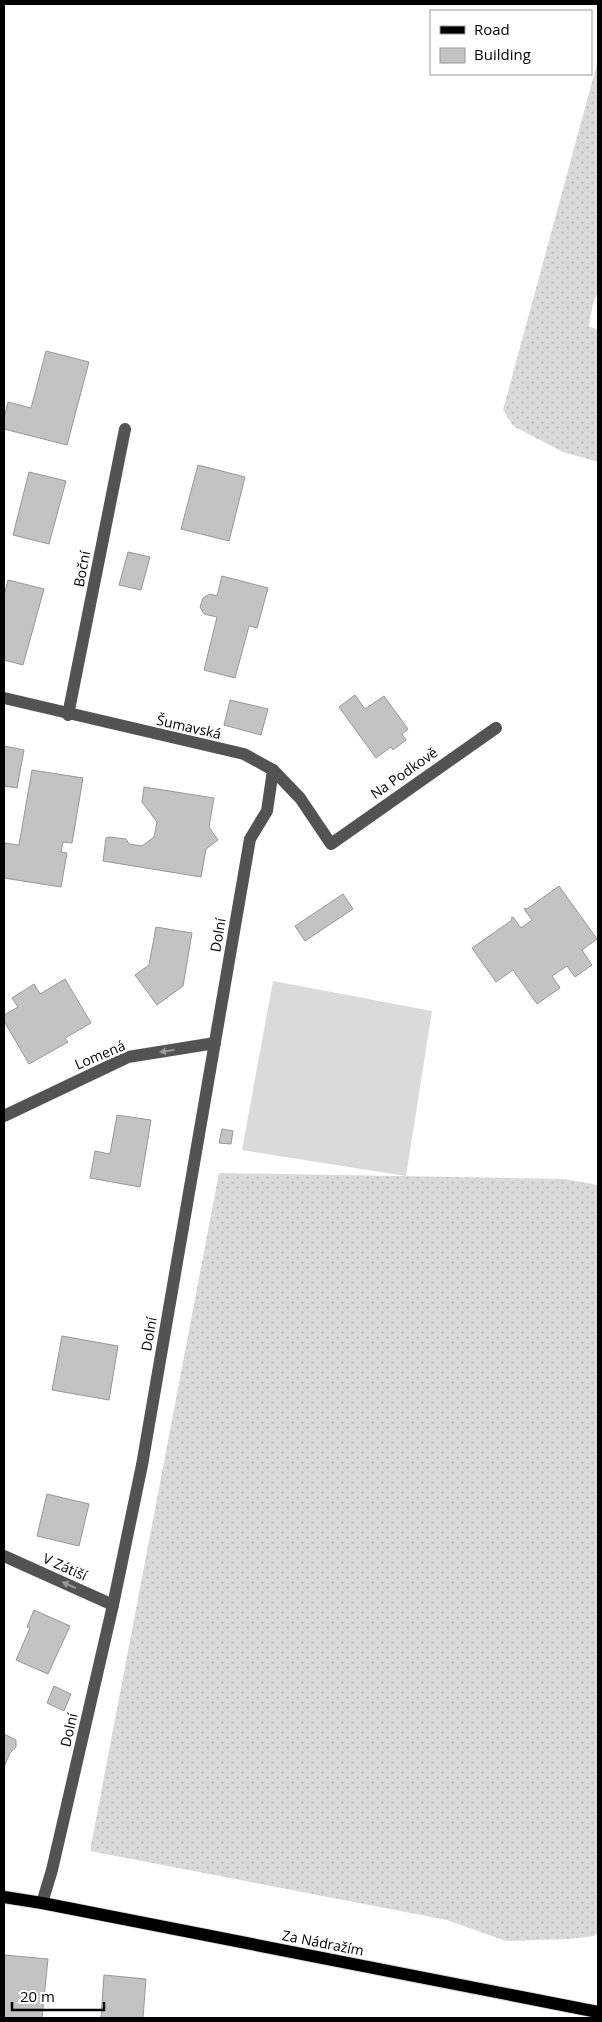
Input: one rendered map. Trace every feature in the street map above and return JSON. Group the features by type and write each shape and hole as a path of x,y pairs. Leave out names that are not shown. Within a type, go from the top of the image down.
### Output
{"main road":[{"name":"Za Nádražím","path":"4,1897 598,2012"}],"street":[{"name":"Boční","path":"68,715 125,429"},
{"name":"Šumavská","path":"4,698 68,715 244,754 273,770 300,798 331,844"},
{"name":"Na Podkově","path":"331,844 496,728"},
{"name":"Dolní","path":"42,1903 52,1870 114,1605 142,1465 250,839 267,811 273,770"},
{"name":"Lomená","path":"4,1116 128,1057 215,1043"},
{"name":"V Zátiší","path":"4,1556 114,1605"}],"shaded area":[{"path":"598,60 598,292 593,303 589,326 598,330 598,462 563,452 513,426 503,410"},
{"path":"273,981 432,1011 406,1176 242,1150"},
{"path":"219,1173 564,1179 598,1185 598,1933 594,1936 569,1939 506,1941 447,1920 90,1851"}],"building":[{"path":"46,351 89,362 67,445 4,429 4,418 8,402 31,408"},
{"path":"198,465 245,477 229,541 181,529"},
{"path":"29,472 66,481 49,544 13,535"},
{"path":"128,552 150,557 141,590 119,585"},
{"path":"222,576 268,588 257,628 249,626 235,678 204,670 217,617 204,614 200,607 203,598 210,594 217,596"},
{"path":"8,580 44,589 23,665 4,660 4,596"},
{"path":"355,695 365,709 384,696 408,729 402,734 406,740 393,750 391,747 376,758 339,707"},
{"path":"230,700 268,709 261,735 224,725"},
{"path":"4,746 24,750 17,788 4,786"},
{"path":"32,770 83,778 72,843 63,842 61,852 67,853 61,887 4,878 4,843 19,845"},
{"path":"144,787 214,798 209,827 218,840 206,849 201,877 103,861 106,838 126,839 129,844 142,846 154,837 157,822 142,802"},
{"path":"559,886 597,939 582,950 592,965 575,977 567,966 552,976 560,988 537,1004 513,970 496,982 472,948 512,920 511,918 513,917 521,928 532,920 524,909 527,909"},
{"path":"343,894 353,909 305,941 295,926"},
{"path":"156,927 192,933 183,986 157,1005 135,975 149,965"},
{"path":"65,979 91,1023 65,1038 68,1042 29,1064 4,1021 4,1015 18,1007 12,998 34,984 40,994"},
{"path":"117,1115 151,1120 140,1187 90,1178 95,1151 110,1154"},
{"path":"222,1129 233,1131 231,1144 219,1143"},
{"path":"62,1336 118,1346 109,1400 52,1390"},
{"path":"47,1494 89,1504 79,1546 37,1536"},
{"path":"34,1610 70,1626 48,1674 16,1660 30,1628 27,1627"},
{"path":"54,1686 71,1694 64,1711 47,1703"},
{"path":"4,1734 16,1740 16,1747 10,1753 4,1767"},
{"path":"4,1955 48,1959 42,2018 4,2018"},
{"path":"104,1975 146,1979 143,2018 101,2018"}]}
